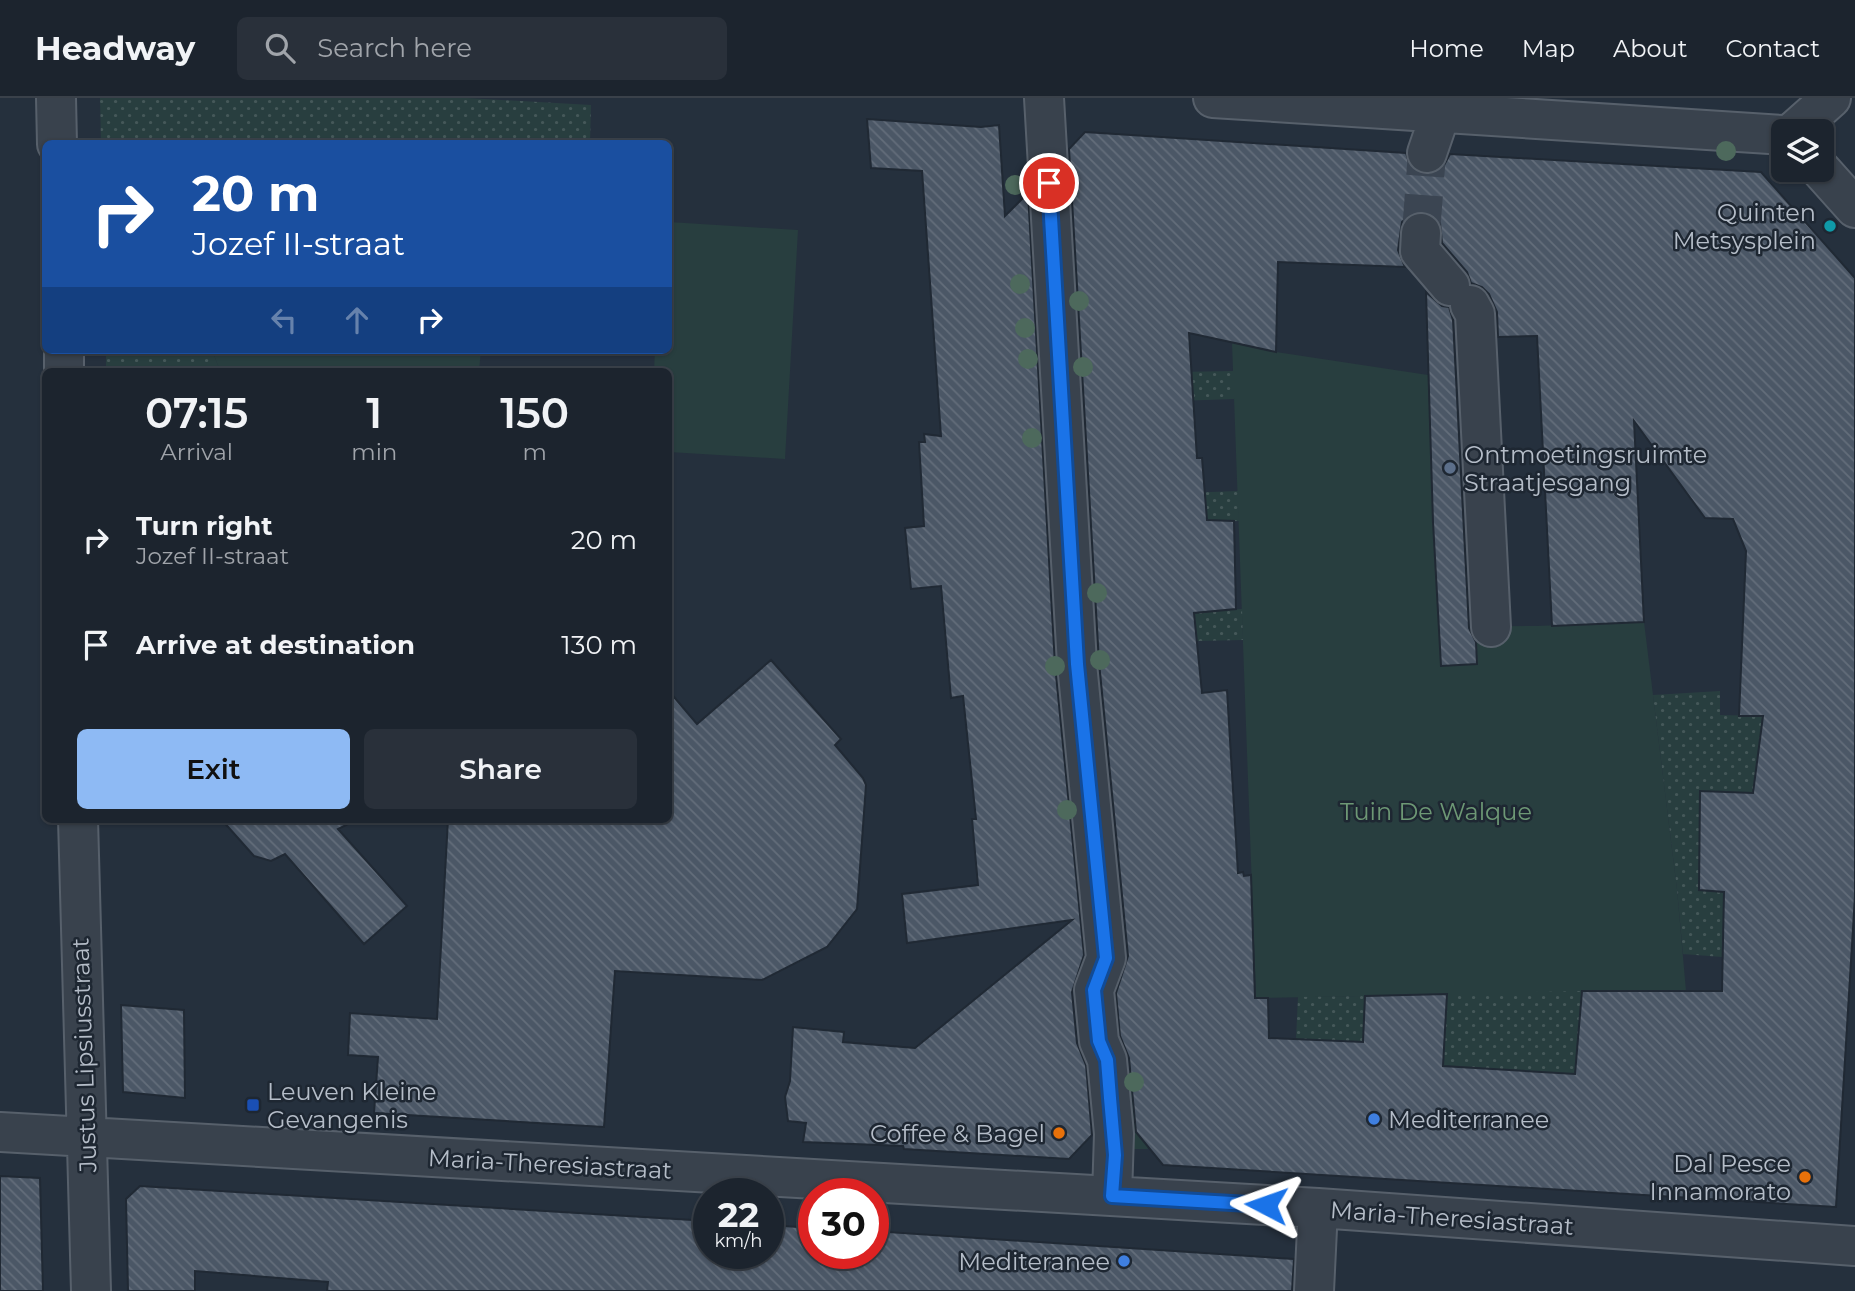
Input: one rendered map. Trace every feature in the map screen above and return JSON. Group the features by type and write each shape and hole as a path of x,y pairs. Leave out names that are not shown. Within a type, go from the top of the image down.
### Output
{"street":[{"path":"56,98 57,140"},
{"path":"1044,98 1077,664 1106,958 1094,990 1099,1041 1107,1060 1115,1155 1112,1196"},
{"path":"1213,98 1771,134"},
{"path":"1807,119 1831,98"},
{"path":"1427,153 1441,112"},
{"path":"1832,182 1855,208"},
{"path":"1421,233 1420,251 1475,314 1491,627"},
{"name":"Justus Lipsiusstraat","path":"78,823 91,1291"},
{"name":"Maria-Theresiastraat","path":"0,1132 1318,1208 1855,1246"},
{"path":"1314,1291 1318,1208"}],"green space":[{"path":"100,98 467,98 591,105 590,140 101,140"},
{"path":"672,222 798,230 785,459 672,452 672,368 654,368 655,354 672,354"},
{"name":"Tuin De Walque","path":"1232,343 1428,375 1439,627 1644,622 1677,889 1686,991 1256,998"},
{"path":"106,354 214,354 219,368 106,368"},
{"path":"214,354 481,354 479,368 219,368"},
{"path":"1234,371 1234,399 1177,401 1175,372"},
{"path":"1238,491 1239,521 1187,522 1184,493"},
{"path":"1242,609 1243,640 1197,641 1194,611"},
{"path":"1720,691 1720,715 1762,716 1760,793 1701,791 1699,890 1724,892 1722,957 1683,954 1653,695"},
{"path":"1582,991 1576,1054 1591,1075 1443,1066 1447,994"},
{"path":"1365,996 1362,1059 1296,1039 1298,997"},
{"path":"1142,1068 1148,1149 1132,1149 1125,1070"}],"building":[{"path":"867,119 981,127 999,125 1005,216 1028,193 1055,665 1084,955 1072,992 1077,1043 1086,1065 1092,1135 1069,1159 904,1149 903,1146 803,1142 806,1123 788,1121 785,1097 790,1081 793,1027 844,1032 843,1042 915,1048 1072,920 907,943 902,894 978,885 972,819 976,819 963,696 951,698 941,586 911,589 905,528 924,526 919,442 925,442 924,434 941,436 922,171 871,168"},
{"path":"1085,132 1406,153 1411,168 1421,174 1431,175 1442,169 1450,154 1761,172 1855,278 1855,896 1836,1207 1163,1165 1136,1132 1129,1058 1120,1036 1116,993 1128,956 1099,662 1069,149","holes":["1423,211 1432,214 1440,223 1442,243 1467,272 1471,283 1482,287 1489,294 1497,312 1498,337 1537,336 1552,626 1644,622 1634,421 1705,518 1733,519 1746,551 1739,716 1763,716 1753,793 1700,791 1699,890 1724,892 1722,991 1582,991 1575,1074 1443,1066 1447,994 1365,996 1363,1042 1269,1038 1268,998 1255,998 1251,875 1238,873 1227,690 1202,693 1194,613 1236,609 1234,521 1207,520 1202,458 1197,458 1189,333 1276,352 1278,262 1405,267 1398,250 1402,222 1412,213"]},
{"name":"Ontmoetingsruimte Straatjesgang","path":"1426,292 1442,306 1449,307 1453,320 1469,628 1476,642 1477,664 1441,666 1433,522"},
{"path":"771,660 841,739 835,745 866,785 857,909 827,947 762,980 615,971 604,1127 374,1113 378,1057 348,1055 350,1013 437,1019 448,823 672,823 672,695 697,724"},
{"path":"225,823 350,823 338,829 407,906 364,944 285,854 271,861 254,856"},
{"path":"121,1005 184,1010 185,1098 123,1092"},
{"path":"0,1176 40,1178 43,1291 0,1291"},
{"path":"140,1186 693,1220 693,1269 784,1269 784,1226 798,1227 798,1269 889,1269 889,1232 1294,1259 1292,1291 327,1291 328,1282 195,1271 195,1291 128,1291 126,1199"}],"tunnel":[{"path":"1421,233 1427,153"}],"place":[{"name":"Quinten Metsysplein","path":"1830,226"},
{"name":"Ontmoetingsruimte Straatjesgang","path":"1450,468"},
{"name":"Leuven Kleine Gevangenis","path":"253,1105"},
{"name":"Mediterranee","path":"1374,1119"},
{"name":"Coffee & Bagel","path":"1059,1133"},
{"name":"Dal Pesce Innamorato","path":"1805,1177"},
{"name":"Mediteranee","path":"1124,1261"}],"route":[{"path":"1049,183 1077,664 1106,958 1094,990 1099,1041 1107,1060 1115,1155 1112,1196 1266,1205"}]}
